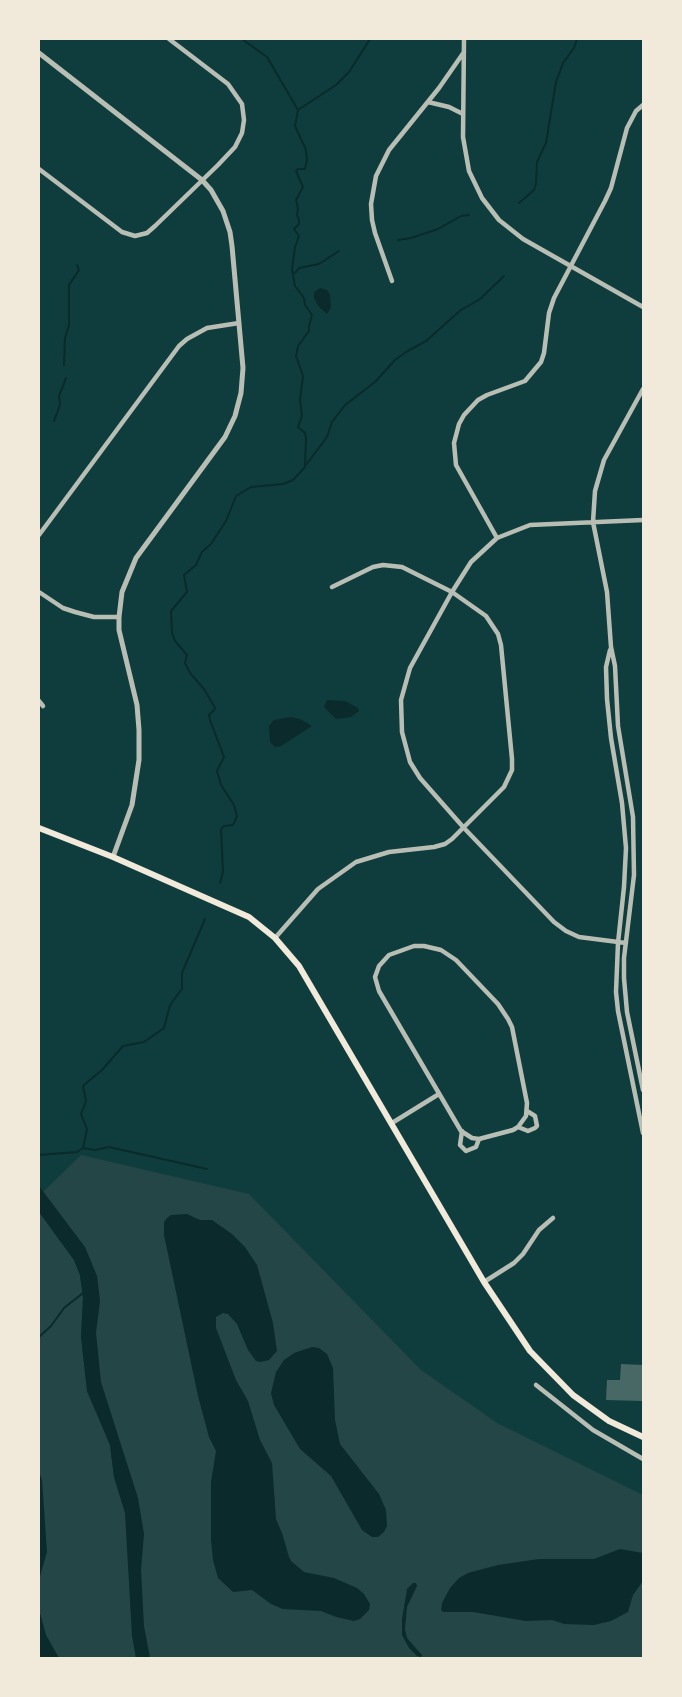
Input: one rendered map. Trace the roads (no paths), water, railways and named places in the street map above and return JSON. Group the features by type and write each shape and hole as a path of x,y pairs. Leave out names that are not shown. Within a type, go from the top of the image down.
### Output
{"main road":[{"path":"39,828 113,857 249,917 275,938 299,966 484,1282 530,1351 573,1395 609,1421 643,1437"}],"street":[{"path":"39,169 122,232 135,236 147,233 229,154 240,140 244,128 244,112 238,97 228,84 169,39"},
{"path":"464,39 463,136 467,163 474,184 489,209 510,230 643,307"},
{"path":"392,281 375,233 371,204 373,190 382,162 389,150 464,52"},
{"path":"39,53 202,180 211,190 223,211 230,232 239,323 242,380 235,416 225,437 136,558 126,580 119,617 121,643 137,705 139,760 132,805 113,857"},
{"path":"428,102 449,107 463,114"},
{"path":"497,538 459,474 454,455 456,434 464,416 478,400 525,381 536,369 544,353 549,314 554,298 611,188 627,128 636,111 643,105"},
{"path":"39,535 179,346 207,328 239,323"},
{"path":"643,389 604,460 595,491 592,522 607,592 619,735 633,817 634,875 626,943 626,998 643,1090"},
{"path":"626,943 579,937 554,922 464,828 420,778 410,762 400,717 402,692 410,668 471,562 497,538 530,525 643,520"},
{"path":"275,938 318,889 356,862 389,852 445,844 504,787 512,770 502,653 498,634 478,608 416,573 392,565 364,570 332,586"},
{"path":"39,592 75,612 94,616 119,617"},
{"path":"610,647 606,667 607,699 624,818 626,868 615,971 618,1011 643,1129"},
{"path":"39,701 43,706"},
{"path":"624,818 633,817"},
{"path":"518,1127 527,1112 527,1103 512,1027 504,1012 456,960 441,950 414,946 396,951 384,960 376,971 376,984 462,1131 472,1138 479,1139 518,1127 528,1131 537,1126 535,1116 527,1112"},
{"path":"392,1123 440,1094"},
{"path":"462,1131 460,1145 466,1151 476,1147 479,1139"},
{"path":"484,1282 514,1263 539,1230 553,1218"},
{"path":"536,1385 593,1430 643,1459"}],"waterway":[{"path":"220,883 223,872 221,829 224,826 233,825 237,816 234,805 221,785 217,771 224,757 209,715 215,709 204,689 190,673 185,663 187,655 175,641 172,633 171,611 187,592 184,575 196,565 202,552 211,544 226,521 236,496 251,487 283,484 293,480 305,467 306,438 305,433 298,427 302,416 300,400 303,376 296,356 298,346 309,331 312,315 295,286 292,269 299,236 294,229 299,224 296,200 303,187 296,171 305,169 307,160 306,150 295,126 298,110 267,57 242,39"},
{"path":"298,110 336,85 349,72 370,39"},
{"path":"519,203 534,190 537,162 546,143 556,82 563,63 574,48 577,39"},
{"path":"398,240 438,229 461,216 469,215"},
{"path":"295,273 299,268 319,264 339,251"},
{"path":"64,365 65,338 69,325 69,285 79,270 77,265"},
{"path":"306,465 327,437 332,422 345,405 375,382 395,360 426,341 461,310 480,299 504,276"},
{"path":"54,421 60,405 59,396 66,378"},
{"path":"39,1155 77,1152 83,1148 87,1129 81,1114 86,1101 83,1086 102,1070 123,1046 144,1042 164,1028 170,1005 182,989 182,973 205,919"},
{"path":"83,1148 95,1150 109,1147 207,1169"},
{"path":"39,1337 51,1326 64,1308 83,1293"}]}
